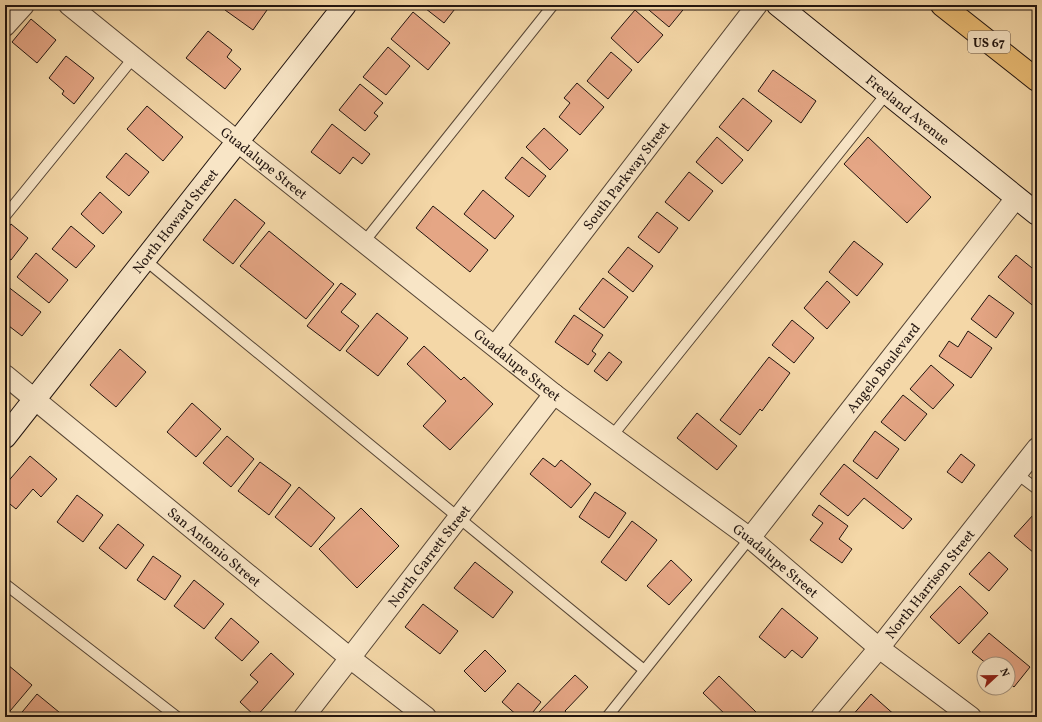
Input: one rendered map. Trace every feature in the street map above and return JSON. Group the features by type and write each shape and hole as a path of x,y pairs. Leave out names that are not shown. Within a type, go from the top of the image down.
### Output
{"highway":[{"name":"US 67","path":"942,5 1037,80"}],"street":[{"path":"5,26 24,5"},
{"name":"Guadalupe Street","path":"69,5 554,394 750,538 879,648 971,717"},
{"name":"North Howard Street","path":"5,437 345,5"},
{"name":"South Parkway Street","path":"495,346 757,5"},
{"name":"Freeland Avenue","path":"778,5 1037,214"},
{"name":"Angelo Boulevard","path":"750,538 1016,198"},
{"name":"San Antonio Street","path":"5,375 350,658 426,717"},
{"name":"North Garrett Street","path":"304,717 554,394"},
{"name":"North Harrison Street","path":"821,717 879,648 1037,448"}],"lane":[{"path":"364,242 553,5"},
{"path":"5,216 134,57"},
{"path":"612,436 887,93"},
{"path":"145,260 644,670"},
{"path":"1017,474 1037,489"},
{"path":"607,717 750,538"},
{"path":"5,584 177,717"}],"building":[{"path":"229,5 260,5 267,10 253,30 225,10"},
{"path":"421,5 458,5 444,23"},
{"path":"643,5 687,5 669,27"},
{"path":"635,10 663,35 638,63 611,38"},
{"path":"413,12 450,43 428,70 391,39"},
{"path":"31,19 56,40 37,63 12,42"},
{"path":"208,31 232,50 227,57 241,69 225,89 186,58"},
{"path":"388,47 410,66 386,95 363,77"},
{"path":"611,52 632,70 608,99 587,81"},
{"path":"66,56 94,78 74,104 62,94 64,91 49,78"},
{"path":"773,70 816,101 801,123 758,91"},
{"path":"577,83 604,107 580,135 559,117 570,103 564,98"},
{"path":"360,84 383,103 374,113 378,116 365,131 339,110"},
{"path":"743,98 772,121 748,151 719,127"},
{"path":"147,106 183,137 163,161 127,129"},
{"path":"332,124 370,154 362,164 353,157 340,174 311,152"},
{"path":"544,128 568,150 550,170 526,147"},
{"path":"717,137 743,160 722,184 696,162"},
{"path":"868,137 931,197 907,223 844,164"},
{"path":"126,153 149,172 129,196 106,177"},
{"path":"522,157 546,176 529,197 505,178"},
{"path":"689,172 713,191 689,221 665,202"},
{"path":"483,190 514,216 495,239 464,214"},
{"path":"100,192 122,212 103,234 81,214"},
{"path":"235,199 265,223 233,264 203,240"},
{"path":"433,206 488,250 470,272 416,228"},
{"path":"657,212 678,228 659,253 638,237"},
{"path":"11,224 28,238 11,260 5,256 5,232"},
{"path":"71,226 95,246 76,268 52,249"},
{"path":"269,231 334,284 306,319 240,266"},
{"path":"854,241 883,264 857,296 829,272"},
{"path":"628,247 653,266 633,292 608,272"},
{"path":"36,253 68,280 49,303 17,277"},
{"path":"1016,255 1037,272 1037,309 998,277"},
{"path":"603,278 628,297 604,328 579,309"},
{"path":"827,281 850,302 827,329 804,308"},
{"path":"341,283 356,294 341,312 359,326 340,351 307,326"},
{"path":"7,286 41,312 22,336 5,323 5,289"},
{"path":"989,295 1014,313 996,338 971,319"},
{"path":"377,313 408,338 378,376 346,351"},
{"path":"574,315 603,335 592,351 596,354 588,365 555,342"},
{"path":"792,320 814,338 794,363 772,345"},
{"path":"968,331 992,348 971,378 939,356 949,341 958,347"},
{"path":"424,346 461,380 464,377 493,404 450,450 423,426 446,401 407,364"},
{"path":"120,349 146,372 116,407 90,385"},
{"path":"609,352 622,362 607,381 594,371"},
{"path":"769,357 790,373 762,411 760,409 740,435 720,420"},
{"path":"931,365 954,385 933,409 910,389"},
{"path":"903,395 927,414 905,441 881,422"},
{"path":"192,403 221,429 196,457 167,432"},
{"path":"697,413 737,446 717,470 677,438"},
{"path":"875,431 899,449 877,479 853,461"},
{"path":"227,436 254,459 231,487 203,463"},
{"path":"961,454 975,465 962,483 947,472"},
{"path":"30,456 57,479 41,497 33,489 16,509 5,500 5,485"},
{"path":"543,458 555,467 561,460 591,484 571,508 530,474"},
{"path":"260,462 291,485 269,515 238,491"},
{"path":"844,464 912,519 903,529 864,498 848,516 820,494"},
{"path":"299,487 335,518 311,547 275,517"},
{"path":"595,492 626,513 609,538 579,517"},
{"path":"77,495 103,515 83,542 57,522"},
{"path":"819,505 848,526 839,539 852,549 842,563 810,540 823,523 812,515"},
{"path":"361,508 399,546 357,588 319,549"},
{"path":"1034,514 1037,516 1037,549 1034,553 1014,536"},
{"path":"632,521 657,540 626,581 601,562"},
{"path":"118,524 144,545 126,569 99,548"},
{"path":"989,552 1008,569 989,591 969,574"},
{"path":"153,556 181,576 165,600 137,580"},
{"path":"671,560 692,580 669,605 647,586"},
{"path":"475,562 513,592 493,618 454,588"},
{"path":"194,580 224,604 204,629 174,606"},
{"path":"960,586 988,613 959,644 930,617"},
{"path":"423,604 458,631 440,654 405,627"},
{"path":"782,608 818,638 802,658 792,650 785,658 759,637"},
{"path":"231,618 259,642 242,661 215,638"},
{"path":"989,633 1030,667 1016,684 1016,656 977,656 972,652"},
{"path":"485,650 506,671 485,692 464,671"},
{"path":"271,653 294,674 256,717 240,702 258,682 250,675"},
{"path":"8,665 32,685 5,717 5,670"},
{"path":"575,675 588,687 565,711 570,717 534,717"},
{"path":"719,676 756,712 751,717 728,717 703,693"},
{"path":"518,683 541,702 529,717 519,717 502,702"},
{"path":"37,694 65,717 18,717"},
{"path":"871,694 897,717 851,717"}]}
